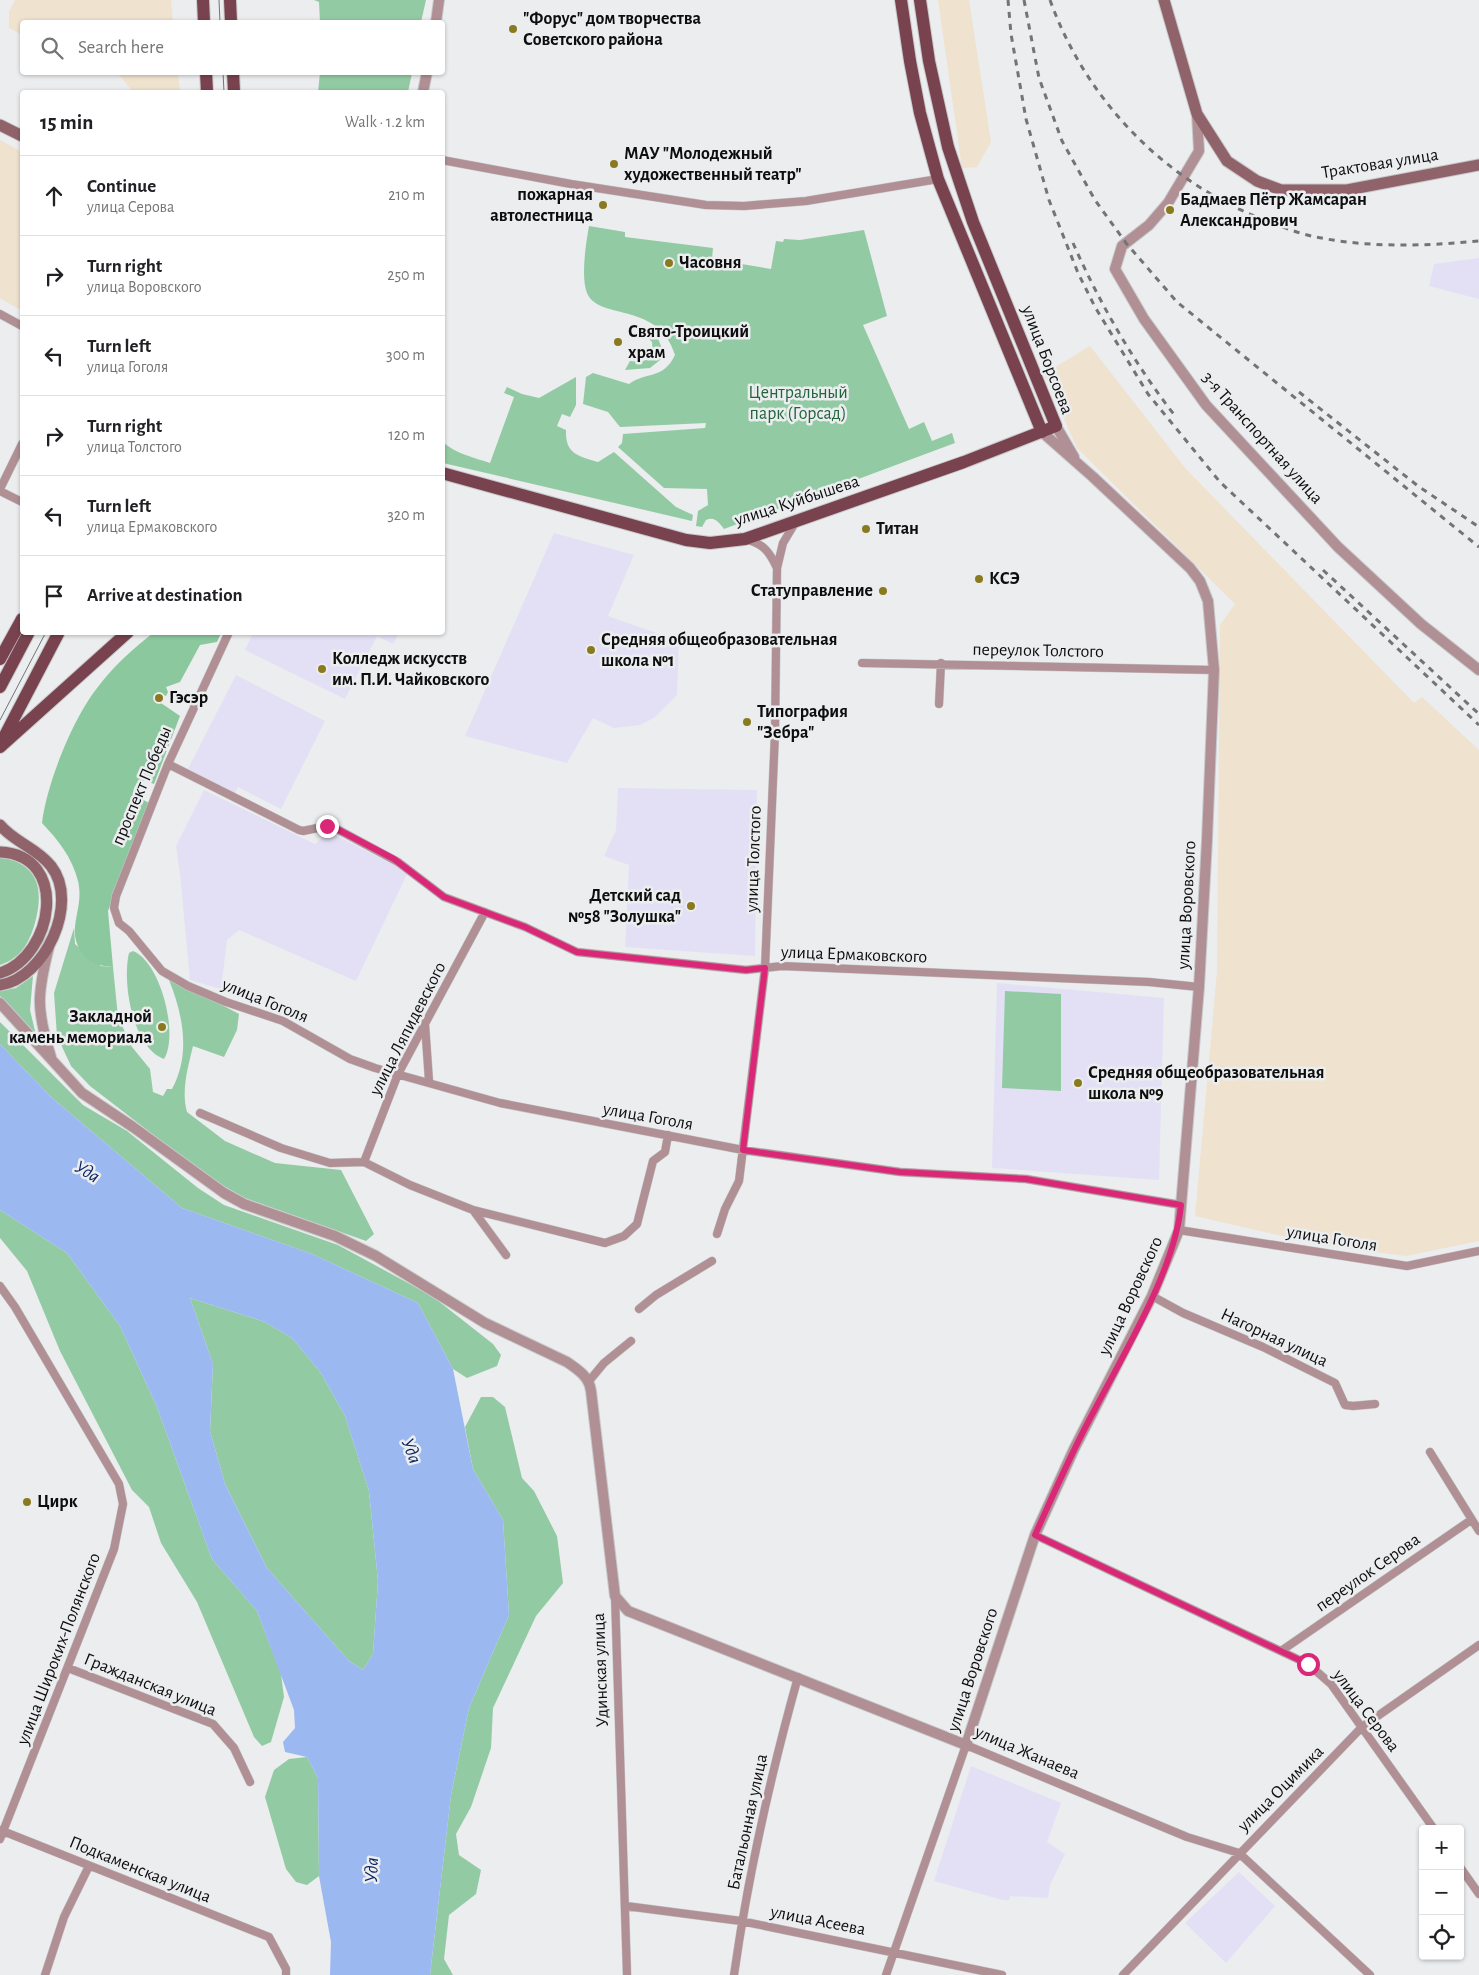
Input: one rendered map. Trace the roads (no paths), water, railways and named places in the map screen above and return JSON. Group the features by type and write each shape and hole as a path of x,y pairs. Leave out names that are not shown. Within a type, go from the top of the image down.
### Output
{"main road":[{"path":"204,0 204,20"},
{"path":"230,0 231,20"},
{"name":"улица Борсоева","path":"901,0 918,104 938,179 1042,432 1056,426 973,222 948,147 930,69 920,0"},
{"name":"Трактовая улица","path":"1164,0 1198,114 1227,161 1256,181 1281,190 1347,190 1479,165"},
{"path":"206,75 207,90"},
{"path":"233,75 234,90"},
{"path":"0,125 20,135"},
{"name":"улица Куйбышева","path":"445,474 686,540 710,543 744,539 1042,432"},
{"path":"0,659 20,623"},
{"path":"0,687 28,635"},
{"path":"0,746 57,635"},
{"path":"0,746 125,635"},
{"path":"0,825 16,839 44,858 57,875 61,904 50,945 30,971 14,981 0,985"},
{"path":"0,852 15,854 33,865 44,881 48,898 48,906 36,944 17,966 0,973"}],"street":[{"path":"436,20 440,0"},
{"path":"423,90 426,75"},
{"name":"3-я Транспортная улица","path":"1198,114 1198,151 1168,203 1149,225 1122,246 1115,269 1144,319 1206,405 1338,547 1421,624 1479,670"},
{"path":"445,161 572,184 706,205 744,206 806,201 938,179"},
{"path":"0,314 20,325"},
{"path":"1056,426 1078,464"},
{"path":"1042,432 1078,464"},
{"path":"20,448 0,490 20,501"},
{"name":"улица Воровского","path":"886,1975 966,1745 1035,1535 1074,1449 1152,1296 1179,1230 1199,987 1214,670 1208,601 1200,580 1078,464"},
{"name":"улица Толстого","path":"717,1234 724,1209 739,1181 765,968 775,733 777,568 783,543 796,521"},
{"path":"744,539 764,547 771,554 777,568"},
{"name":"проспект Победы","path":"144,947 119,923 114,908 116,896 134,844 168,764 228,635"},
{"path":"940,704 941,663"},
{"name":"переулок Толстого","path":"862,664 941,663 1214,670"},
{"name":"улица Ермаковского","path":"168,764 299,830 303,831 327,826 335,828 394,859 444,897 525,927 577,952 746,970 782,966 1149,982 1199,987"},
{"name":"улица Ляпидевского","path":"364,1162 398,1074 485,912"},
{"path":"50,945 39,993 39,1011 52,1060"},
{"name":"улица Гоголя","path":"144,947 162,971 188,986 226,1002 283,1021 350,1059 500,1103 743,1150 900,1172 1026,1179 1181,1205"},
{"path":"0,1003 82,1093 133,1127 224,1193 244,1204 335,1236 376,1256 485,1323 567,1362 579,1370 589,1381 604,1363 631,1341"},
{"path":"0,1008 52,1060"},
{"path":"425,1024 429,1082"},
{"path":"200,1113 282,1148 330,1163 364,1162 410,1185 473,1210 605,1243 624,1236 637,1224 652,1162 665,1152 668,1135"},
{"path":"473,1210 506,1254"},
{"name":"улица Гоголя","path":"1179,1230 1407,1266 1479,1251"},
{"path":"639,1309 656,1295 712,1261"},
{"name":"улица Широких-Полянского","path":"0,1286 15,1307 119,1484 123,1504 114,1549 0,1839"},
{"name":"Нагорная улица","path":"1152,1296 1183,1313 1263,1348 1335,1383 1345,1404 1353,1406 1375,1404"},
{"name":"Удинская улица","path":"589,1381 615,1596 627,1975"},
{"path":"1430,1452 1479,1531"},
{"name":"переулок Серова","path":"1281,1651 1471,1520"},
{"name":"улица Серова","path":"1035,1535 1308,1664 1331,1684 1431,1825"},
{"name":"улица Жанаева","path":"615,1596 628,1611 798,1677 1187,1837 1239,1853 1370,1975"},
{"name":"улица Оцимика","path":"1123,1975 1362,1727 1479,1645"},
{"name":"Гражданская улица","path":"68,1668 213,1724 234,1748 250,1782"},
{"name":"Батальонная улица","path":"734,1975 741,1920 782,1734 798,1677"},
{"name":"Подкаменская улица","path":"2,1830 269,1937 286,1969 286,1975"},
{"path":"45,1975 64,1917 89,1866"},
{"path":"1462,1870 1479,1894"},
{"name":"улица Асеева","path":"626,1906 741,1920 1002,1975"}],"water":[{"name":"Уда","path":"0,1044 51,1097 182,1208 312,1254 418,1303 453,1369 473,1469 503,1520 509,1615 469,1708 451,1795 430,1975 330,1975 331,1942 319,1876 318,1778 307,1757 285,1752 283,1742 295,1728 294,1710 257,1611 212,1559 157,1407 120,1326 67,1253 0,1210","holes":["190,1298 265,1322 292,1338 321,1373 345,1416 369,1491 378,1581 373,1654 363,1670 349,1661 267,1568 225,1484 210,1431 213,1364"]}],"tram line":[{"path":"219,0 220,20"},
{"path":"223,75 224,90"},
{"path":"0,720 44,635"}],"railway":[{"path":"1008,0 1011,34 1026,119 1049,200 1078,273 1095,307 1148,394 1220,482 1479,725"},
{"path":"1024,0 1039,78 1062,141 1095,200 1126,243 1177,302 1479,547"},
{"path":"1050,0 1065,35 1083,69 1105,100 1156,155 1186,178 1218,198 1284,228 1336,241 1398,245 1479,241"},
{"path":"1073,243 1119,333 1146,376 1176,417"},
{"path":"1299,392 1418,486 1479,527"},
{"path":"1323,570 1479,714"}],"place":[{"name":"\"Форус\" дом творчества Советского района","path":"513,29"},
{"name":"МАУ \"Молодежный художественный театр\"","path":"614,164"},
{"name":"пожарная автолестница","path":"603,205"},
{"name":"Бадмаев Пётр Жамсаран Александрович","path":"1170,210"},
{"name":"Часовня","path":"669,263"},
{"name":"Свято-Троицкий храм","path":"618,342"},
{"name":"Титан","path":"866,529"},
{"name":"КСЭ","path":"979,579"},
{"name":"Статуправление","path":"883,591"},
{"name":"Средняя общеобразовательная школа №1","path":"591,650"},
{"name":"Колледж искусств им. П.И. Чайковского","path":"322,669"},
{"name":"Гэсэр","path":"159,698"},
{"name":"Типография \"Зебра\"","path":"747,722"},
{"name":"Детский сад №58 \"Золушка\"","path":"691,906"},
{"name":"Закладной камень мемориала","path":"162,1027"},
{"name":"Средняя общеобразовательная школа №9","path":"1078,1083"},
{"name":"Цирк","path":"27,1502"}],"park label":[{"name":"Центральный парк (Горсад)","path":"798,403"}]}
